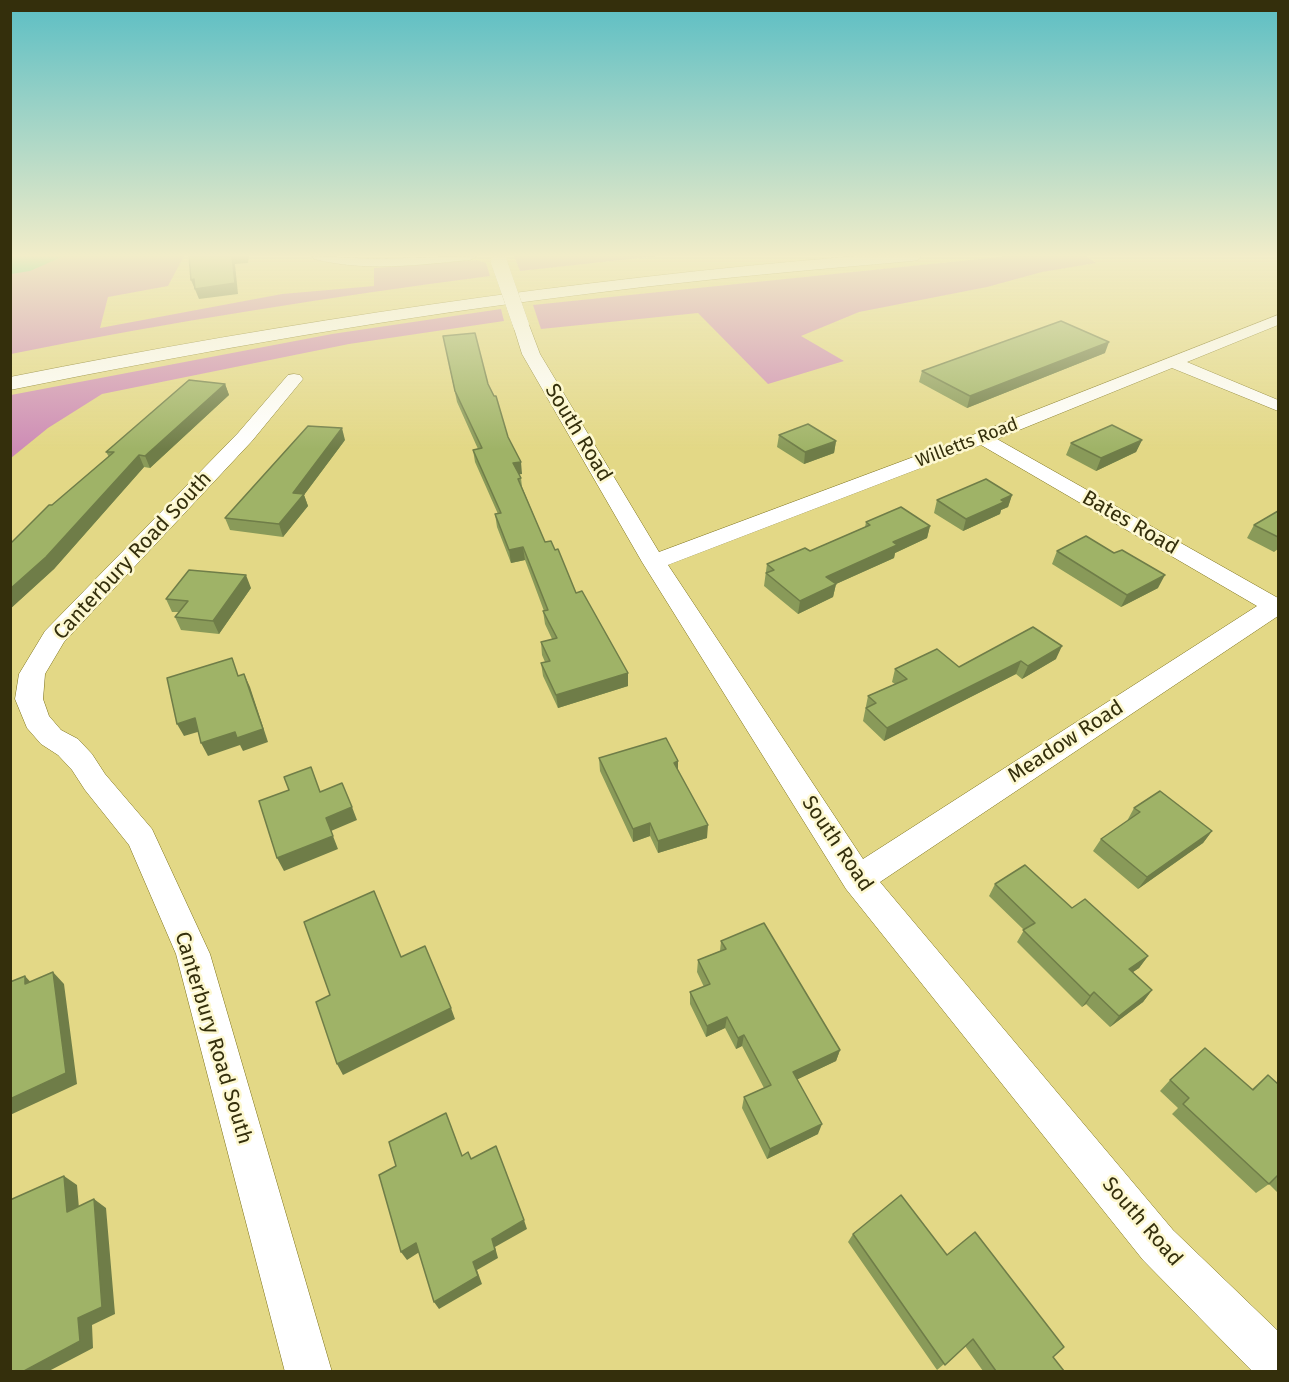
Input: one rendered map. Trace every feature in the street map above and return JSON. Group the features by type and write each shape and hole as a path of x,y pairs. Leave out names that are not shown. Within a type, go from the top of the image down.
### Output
{"highway":[{"path":"78,351 250,320"},
{"path":"10,384 262,336 362,320"}],"street":[{"name":"South Road","path":"519,320 531,354 654,562 858,879 1158,1245 1278,1363"},
{"name":"Willetts Road","path":"654,562 982,438 1277,320"},
{"path":"1173,363 1278,406"},
{"name":"Canterbury Road South","path":"294,379 245,437 54,637 32,674 29,699 37,722 51,737 68,747 82,762 95,782 141,838 193,954 309,1371"},
{"name":"Bates Road","path":"982,438 1276,607"},
{"name":"Meadow Road","path":"858,879 1276,607"}],"shaded area":[{"path":"11,320 102,320 100,328 140,320 193,320 130,331 11,354"},
{"path":"423,320 504,321 349,344 102,394 48,428 11,458 11,395 332,334"},
{"path":"538,320 624,320 541,329"},
{"path":"705,320 838,320 801,336 844,361 768,384"}],"building":[{"path":"1061,321 1109,342 970,396 922,371"},
{"path":"475,333 488,384 496,396 508,437 521,462 513,463 521,478 518,479 545,542 551,541 555,550 558,549 576,593 582,591 628,673 556,695 541,663 550,661 541,642 557,638 543,611 548,610 523,547 509,550 495,514 501,513 473,450 482,448 455,391 443,336"},
{"path":"189,380 225,384 145,456 139,455 46,557 10,589 10,544 49,505 52,505 114,452 106,452"},
{"path":"808,424 836,441 805,452 779,435"},
{"path":"1112,425 1142,440 1101,458 1071,443"},
{"path":"308,426 342,428 293,493 304,494 279,524 225,518"},
{"path":"986,479 1012,495 1001,500 1004,502 966,519 937,500"},
{"path":"901,507 930,526 893,542 897,545 826,577 836,584 800,601 766,573 774,570 767,564 805,548 810,551 870,525 866,522"},
{"path":"1278,511 1278,537 1254,525"},
{"path":"1086,536 1114,553 1122,550 1165,575 1127,595 1057,551"},
{"path":"189,570 246,575 213,621 175,617 188,601 166,599"},
{"path":"1033,627 1062,646 1028,666 1021,661 887,728 866,708 876,703 868,696 907,679 895,669 937,649 959,667"},
{"path":"232,658 238,676 244,674 263,729 237,738 235,732 201,743 195,718 177,724 167,678"},
{"path":"666,738 678,761 674,763 708,825 658,841 650,823 633,829 599,758"},
{"path":"311,767 320,792 342,783 352,807 326,818 333,836 277,858 259,801 289,790 284,777"},
{"path":"1160,791 1212,831 1147,877 1101,839 1140,812 1134,808"},
{"path":"1025,865 1072,908 1085,899 1148,956 1129,969 1152,990 1119,1016 1094,992 1090,996 1023,930 1035,923 995,884"},
{"path":"374,891 401,957 425,946 451,1008 337,1064 316,1002 330,995 304,922"},
{"path":"764,923 840,1050 793,1072 822,1124 770,1149 744,1097 771,1085 744,1035 738,1038 727,1017 707,1026 690,992 710,984 698,960 726,949 721,941"},
{"path":"53,972 66,1073 10,1099 10,982 25,976 25,984"},
{"path":"1205,1048 1253,1090 1268,1075 1278,1084 1278,1175 1269,1184 1183,1104 1189,1098 1170,1080"},
{"path":"446,1113 462,1156 468,1152 471,1159 496,1146 524,1220 492,1239 495,1250 473,1262 478,1276 434,1302 416,1243 401,1252 379,1175 396,1166 389,1142"},
{"path":"64,1176 67,1212 94,1199 102,1307 78,1318 80,1341 24,1371 10,1371 10,1200"},
{"path":"901,1195 947,1255 975,1232 1064,1347 1053,1357 1064,1371 996,1371 973,1339 945,1365 853,1234"}]}
